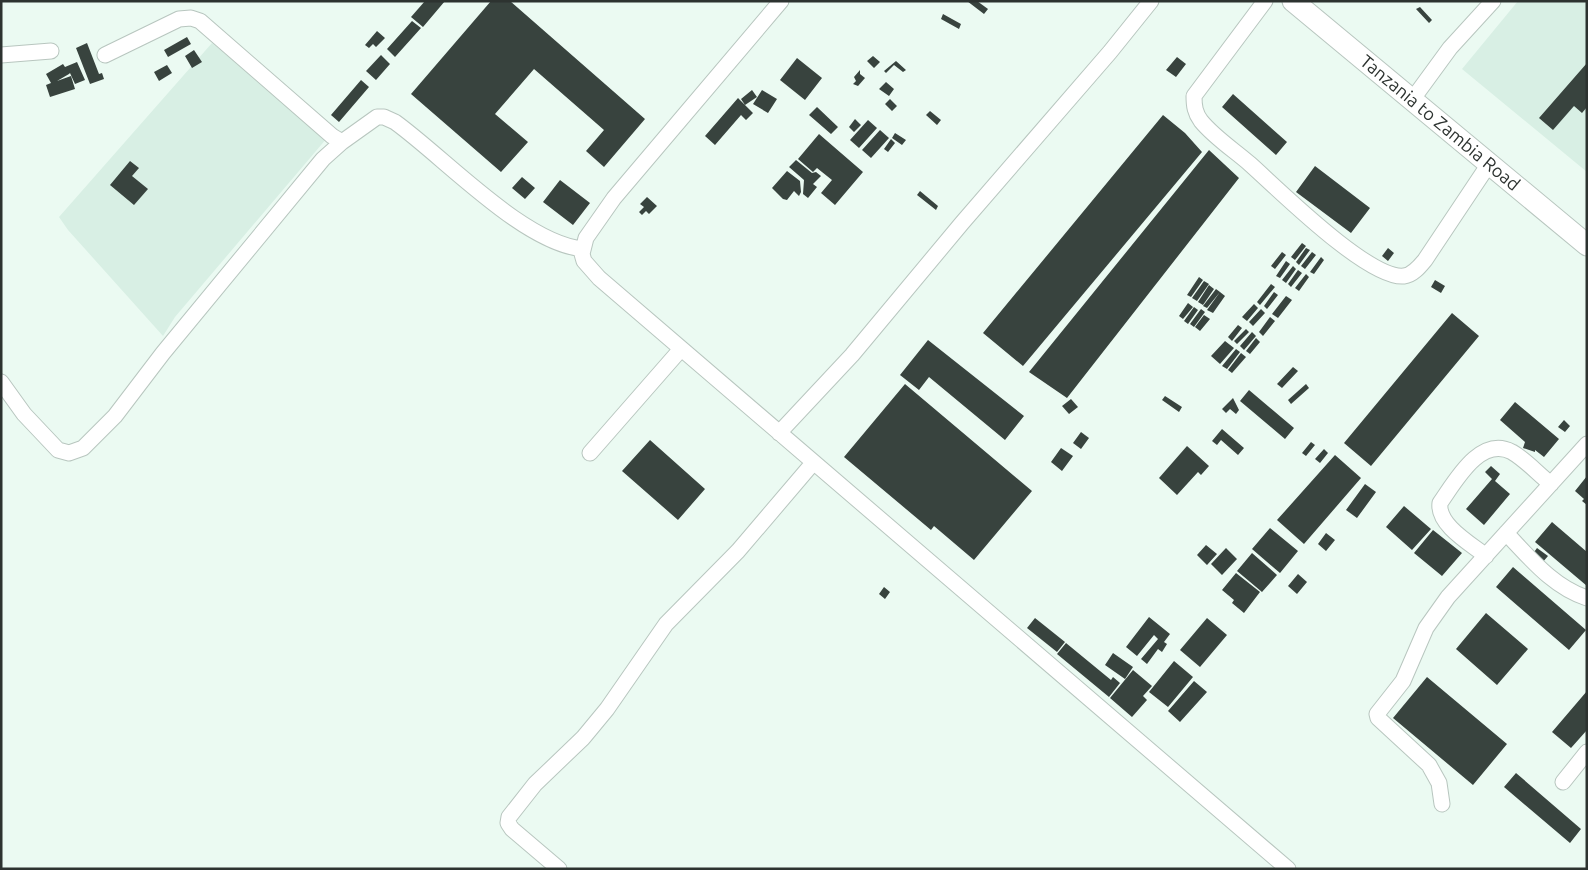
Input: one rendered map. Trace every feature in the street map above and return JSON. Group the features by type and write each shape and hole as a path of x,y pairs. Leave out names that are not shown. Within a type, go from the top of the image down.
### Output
{"highway":[{"name":"Tanzania to Zambia Road","path":"1293,1 1587,246"}],"lane":[{"path":"781,1 614,198 586,238 583,249 584,260 599,278 778,434 1288,869"},
{"path":"778,434 852,355 962,223 1110,52 1150,1"},
{"path":"1265,1 1194,96 1194,108 1201,120 1221,140 1307,218 1358,257 1390,274 1405,276 1415,271 1430,252 1489,164"},
{"path":"1412,100 1450,48 1493,1"},
{"path":"105,55 179,19 191,18 200,21 332,136 342,142"},
{"path":"1,54 51,51"},
{"path":"1,382 24,414 58,450 69,453 83,448 114,416 260,233 323,159 342,142 377,118 384,117 396,122 519,222 566,246 583,249"},
{"path":"590,453 681,349"},
{"path":"1442,804 1439,782 1429,765 1378,718 1377,714 1403,681 1426,628 1448,597 1587,444"},
{"path":"1486,556 1446,522 1439,509 1440,503 1476,457 1486,451 1495,449 1511,452 1550,484"},
{"path":"559,869 512,829 508,823 509,817 535,784 583,738 607,708 666,624 738,551 813,463"},
{"path":"1506,533 1546,575 1569,591 1587,598"},
{"path":"1563,782 1587,752"}],"shaded area":[{"path":"1518,1 1587,1 1587,172 1462,69"},
{"path":"212,43 327,138 175,317 163,336 68,230 59,217"}],"building":[{"path":"425,1 445,1 423,27 411,17"},
{"path":"491,1 510,1 645,119 604,167 586,151 604,130 534,69 495,114 528,142 501,172 411,94"},
{"path":"967,1 977,1 988,9 984,14"},
{"path":"1420,7 1432,20 1429,23 1416,9"},
{"path":"943,14 961,24 959,29 941,19"},
{"path":"412,21 421,28 395,57 387,49"},
{"path":"377,31 385,38 376,47 373,44 369,48 365,45"},
{"path":"187,37 191,44 168,57 164,50"},
{"path":"87,43 99,74 102,73 104,79 90,84 76,48"},
{"path":"194,50 202,62 192,68 185,56"},
{"path":"381,55 390,64 376,80 366,71"},
{"path":"873,56 880,62 874,68 867,61"},
{"path":"1177,57 1186,64 1176,77 1166,70"},
{"path":"797,58 822,78 805,100 780,80"},
{"path":"896,61 906,70 903,72 894,65 886,73 884,71"},
{"path":"77,62 85,80 75,84 70,73 57,81 71,76 75,89 50,97 46,85 51,83 46,74 63,64 65,67"},
{"path":"1587,63 1587,107 1582,113 1574,106 1553,130 1539,118"},
{"path":"167,65 172,73 159,81 154,72"},
{"path":"860,70 860,74 865,78 858,86 853,84 856,81 854,77"},
{"path":"361,80 369,87 339,122 331,115"},
{"path":"886,82 894,89 889,96 879,89"},
{"path":"752,90 757,97 745,105 741,99"},
{"path":"762,90 777,99 768,113 753,104"},
{"path":"1233,94 1287,142 1276,155 1222,107"},
{"path":"738,98 753,113 746,120 741,115 715,145 705,136"},
{"path":"890,99 897,106 892,111 885,104"},
{"path":"817,107 838,127 831,134 809,115"},
{"path":"930,111 941,120 937,125 926,115"},
{"path":"1163,115 1185,133 1202,152 1023,366 983,333"},
{"path":"855,119 861,125 854,132 849,127"},
{"path":"868,120 877,128 859,148 850,140"},
{"path":"880,130 889,138 871,158 862,150"},
{"path":"895,133 906,140 902,145 892,138"},
{"path":"819,134 863,172 835,205 821,193 832,180 817,168 813,172 798,159"},
{"path":"891,139 895,143 888,152 884,149"},
{"path":"1209,150 1239,178 1067,398 1029,372"},
{"path":"796,160 812,173 816,172 821,176 813,184 817,187 808,198 803,194 804,180 789,167"},
{"path":"130,161 139,168 132,176 148,189 134,205 110,185"},
{"path":"1315,166 1370,208 1351,233 1296,192"},
{"path":"787,171 800,181 801,192 799,196 794,191 787,200 783,199 772,188"},
{"path":"522,177 535,188 525,199 512,188"},
{"path":"560,180 590,203 573,225 543,202"},
{"path":"920,191 938,206 936,210 917,195"},
{"path":"647,197 657,206 649,214 646,211 642,215 639,212 644,207 640,204"},
{"path":"1302,243 1306,246 1295,260 1291,257"},
{"path":"1306,248 1310,250 1299,265 1296,262"},
{"path":"1388,248 1394,253 1388,261 1382,256"},
{"path":"1282,252 1286,255 1275,269 1271,266"},
{"path":"1312,252 1316,255 1305,269 1301,266"},
{"path":"1321,257 1324,260 1314,274 1310,272"},
{"path":"1286,261 1290,264 1280,278 1276,276"},
{"path":"1293,266 1296,269 1286,283 1282,280"},
{"path":"1298,270 1302,273 1291,287 1288,284"},
{"path":"1306,274 1309,277 1299,291 1295,288"},
{"path":"1199,277 1203,280 1191,297 1187,295"},
{"path":"1435,280 1445,286 1441,293 1431,287"},
{"path":"1204,281 1209,284 1197,301 1192,298"},
{"path":"1271,284 1275,287 1260,305 1257,302"},
{"path":"1209,285 1214,289 1203,305 1198,302"},
{"path":"1216,289 1220,292 1207,308 1203,306"},
{"path":"1220,292 1225,296 1213,313 1207,310"},
{"path":"1274,292 1278,295 1267,309 1264,306"},
{"path":"1286,296 1292,300 1278,318 1272,314"},
{"path":"1188,303 1193,307 1183,319 1179,316"},
{"path":"1254,304 1258,308 1247,321 1242,317"},
{"path":"1194,307 1198,310 1188,324 1184,321"},
{"path":"1201,309 1205,312 1194,327 1190,324"},
{"path":"1261,309 1265,313 1253,326 1249,322"},
{"path":"1452,313 1479,336 1371,466 1344,443"},
{"path":"1204,315 1210,319 1200,331 1195,327"},
{"path":"1270,317 1275,321 1263,336 1259,332"},
{"path":"1238,325 1242,328 1232,341 1228,337"},
{"path":"1246,329 1249,332 1237,344 1234,341"},
{"path":"1252,332 1256,336 1244,350 1240,346"},
{"path":"1256,338 1260,342 1250,354 1246,351"},
{"path":"928,340 1024,416 1005,440 929,377 919,390 900,375"},
{"path":"1225,341 1234,348 1220,364 1211,356"},
{"path":"1236,349 1240,352 1227,369 1222,366"},
{"path":"1241,353 1246,357 1232,373 1228,370"},
{"path":"1293,367 1298,371 1282,388 1277,384"},
{"path":"905,384 1032,491 974,560 934,526 931,530 844,457"},
{"path":"1306,384 1309,388 1291,404 1288,400"},
{"path":"1249,390 1294,428 1285,439 1240,401"},
{"path":"1165,396 1182,407 1179,412 1162,400"},
{"path":"1233,398 1239,410 1236,414 1230,409 1226,413 1222,409"},
{"path":"1071,399 1078,407 1069,414 1062,406"},
{"path":"1515,402 1559,439 1544,457 1535,450 1535,452 1523,448 1525,442 1500,420"},
{"path":"1564,420 1570,426 1565,432 1558,427"},
{"path":"1222,429 1244,448 1238,455 1221,440 1217,445 1212,441"},
{"path":"1081,432 1089,438 1081,449 1073,443"},
{"path":"650,440 705,489 678,520 622,471"},
{"path":"1311,442 1315,445 1306,456 1302,453"},
{"path":"1187,446 1209,466 1201,475 1198,472 1177,495 1159,478"},
{"path":"1061,448 1073,456 1062,471 1051,462"},
{"path":"1324,449 1328,453 1320,463 1315,459"},
{"path":"1335,455 1361,478 1304,544 1277,520"},
{"path":"1491,466 1500,474 1495,481 1510,494 1484,525 1466,509 1492,479 1485,472"},
{"path":"1587,476 1587,505 1582,501 1584,499 1575,491"},
{"path":"1365,484 1376,492 1357,518 1346,510"},
{"path":"1404,506 1431,529 1412,550 1386,527"},
{"path":"1552,522 1587,552 1587,586 1535,542"},
{"path":"1270,528 1298,551 1280,573 1252,549"},
{"path":"1433,530 1462,553 1442,576 1414,553"},
{"path":"1326,533 1335,540 1326,551 1318,544"},
{"path":"1206,545 1217,554 1207,565 1197,555"},
{"path":"1226,548 1237,559 1222,575 1211,564"},
{"path":"1537,548 1548,556 1542,563 1532,555"},
{"path":"1252,553 1277,575 1262,592 1237,571"},
{"path":"1513,567 1586,630 1569,650 1496,587"},
{"path":"1236,573 1260,592 1244,613 1232,603 1234,600 1222,590"},
{"path":"1298,574 1307,582 1297,594 1288,586"},
{"path":"884,587 890,592 885,599 879,594"},
{"path":"1486,613 1528,649 1497,685 1456,649"},
{"path":"1149,617 1170,634 1164,642 1167,644 1162,652 1158,649 1147,664 1141,659 1158,639 1154,635 1137,656 1126,647"},
{"path":"1035,618 1065,642 1057,652 1027,628"},
{"path":"1207,618 1227,635 1200,667 1180,650"},
{"path":"1066,643 1111,680 1113,677 1120,683 1109,697 1057,654"},
{"path":"1113,653 1133,667 1125,679 1105,665"},
{"path":"1174,661 1193,677 1168,707 1149,692"},
{"path":"1133,670 1152,686 1143,696 1147,700 1132,717 1110,698"},
{"path":"1427,677 1507,744 1473,785 1393,718"},
{"path":"1194,681 1207,692 1180,722 1168,711"},
{"path":"1587,691 1587,730 1571,748 1552,732"},
{"path":"1516,773 1581,829 1570,843 1504,787"}]}
